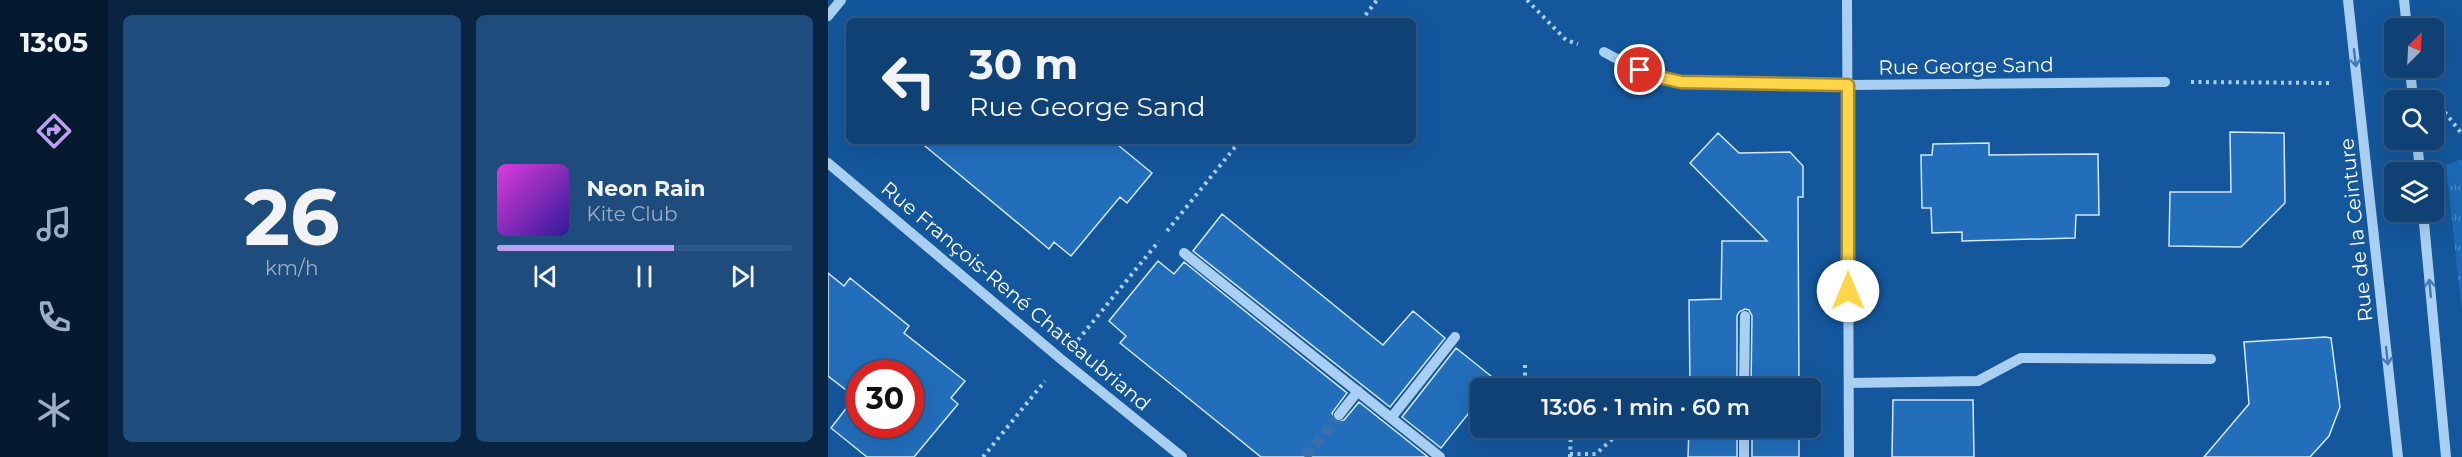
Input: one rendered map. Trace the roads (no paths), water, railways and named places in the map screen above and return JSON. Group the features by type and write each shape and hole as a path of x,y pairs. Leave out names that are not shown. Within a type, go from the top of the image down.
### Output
{"street":[{"path":"828,16 841,0"},
{"path":"1847,0 1849,457"},
{"name":"Rue de la Ceinture","path":"2348,0 2398,457"},
{"path":"2404,0 2406,18"},
{"name":"Rue George Sand","path":"1604,52 1654,76 1681,82 1848,85 2165,82"},
{"name":"Rue François-René Chateaubriand","path":"828,163 1062,360 1182,457"},
{"path":"2424,222 2446,457"},
{"path":"1184,253 1440,457"},
{"path":"1744,378 1745,316"},
{"path":"1391,418 1455,337"},
{"path":"1849,383 1978,381 2021,358 2211,359"},
{"path":"1339,415 1358,391"},
{"path":"1744,438 1744,457"}],"tunnel":[{"path":"1305,457 1339,415"}]}
